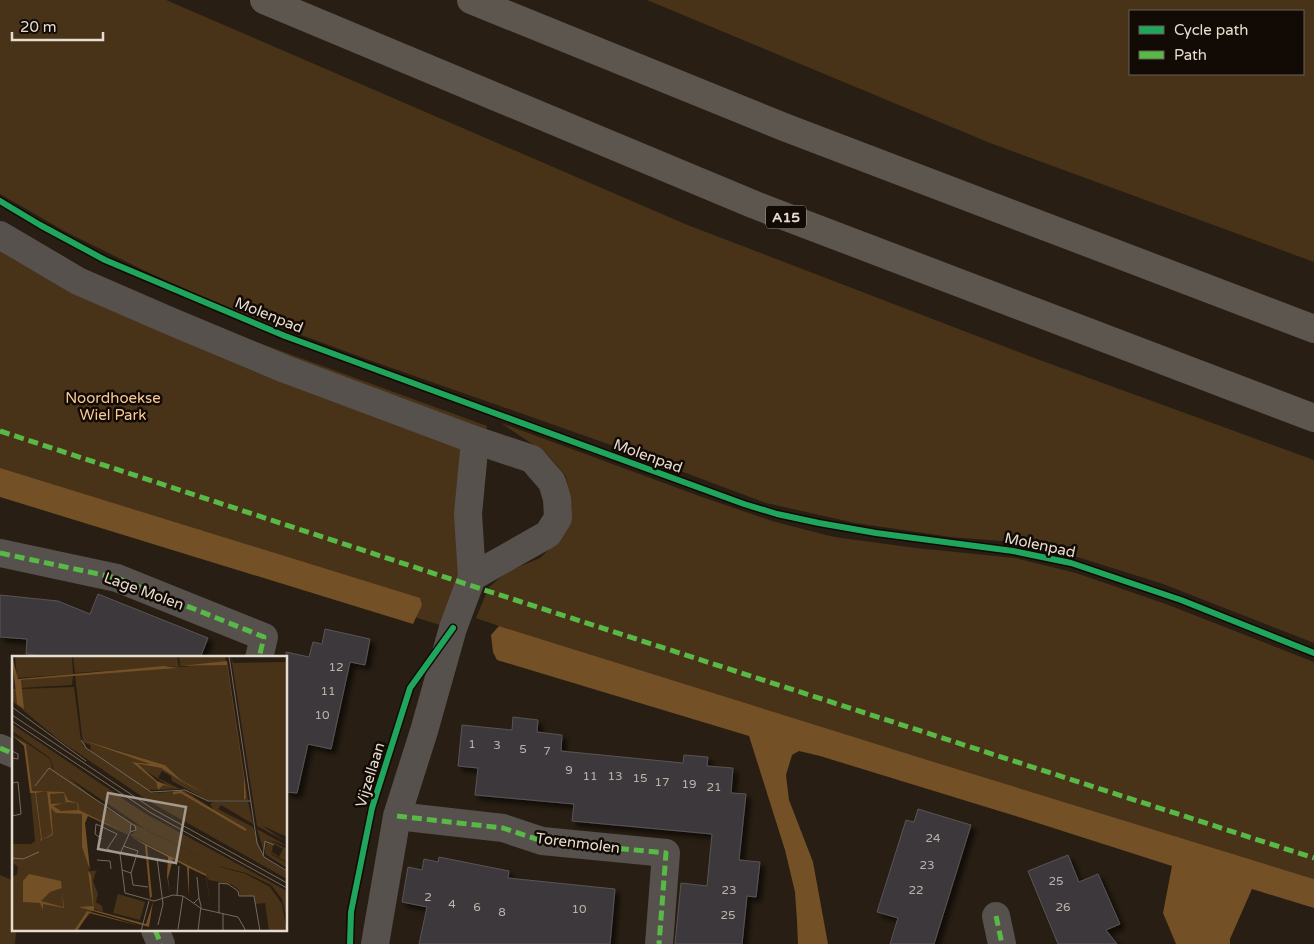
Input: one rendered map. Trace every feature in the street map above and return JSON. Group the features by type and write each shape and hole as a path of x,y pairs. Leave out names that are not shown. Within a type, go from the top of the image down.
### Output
{"highway":[{"name":"A15","path":"264,0 755,205 1314,418"},
{"path":"471,0 794,130 1314,329"}],"street":[{"path":"0,235 78,280 170,321 285,369 475,440 532,459 552,482 557,499 558,518 548,534 472,577"},
{"path":"375,944 397,816 454,628 472,577 468,514 475,440"},
{"name":"Lage Molen","path":"0,553 117,578 135,585 264,637 259,656"},
{"path":"0,748 12,753"},
{"name":"Torenmolen","path":"397,816 503,828 542,842 666,854 658,944"},
{"path":"996,916 1002,944"},
{"path":"156,932 161,944"}],"green space":[{"path":"0,0 166,0 685,224 1037,359 1314,460 1314,643 1163,584 1071,555 1013,542 951,537 855,523 766,503 608,444 369,360 220,305 143,270 66,232 0,194"},
{"path":"647,0 1314,0 1314,262 990,143"},
{"name":"Noordhoekse Wiel Park","path":"0,242 26,258 487,426 459,554 465,565 443,626 0,487"},
{"path":"501,423 772,521 834,537 1015,558 1076,573 1166,604 1314,662 1314,879 476,618 489,587 507,572 540,558 562,537 570,501 566,476 546,453"},
{"path":"0,875 12,880 12,932 16,932 15,944 0,944"}],"shaded area":[{"path":"0,468 420,598 422,605 413,624 0,497"},
{"path":"499,626 1314,879 1314,908 1252,889 1230,939 1230,944 1176,944 1163,913 1172,866 1022,818 799,751 792,755 786,775 789,800 813,862 828,944 798,944 795,892 785,850 749,736 497,660 493,652 491,635"}],"building":[{"path":"98,594 208,638 201,656 46,656 26,654 27,639 0,637 0,595 58,601 90,614"},
{"path":"325,629 370,639 365,665 350,662 331,749 308,744 297,793 288,792 288,656 286,656 286,652 309,657 313,642 322,644"},
{"path":"513,717 538,720 537,732 562,735 561,751 683,763 684,755 708,757 707,766 733,768 731,793 746,794 739,860 760,862 756,897 747,896 742,944 675,944 681,883 707,886 712,834 572,821 574,804 475,795 478,768 458,766 462,725 512,730"},
{"path":"918,809 971,825 934,944 890,944 898,918 877,912 906,820 914,822"},
{"path":"1068,855 1079,882 1098,874 1120,924 1106,930 1117,944 1058,944 1028,871"},
{"path":"439,857 509,871 508,878 615,889 610,944 419,944 427,907 402,902 408,867 422,870 424,859 438,862"}],"marked path":[{"path":"0,431 469,585 1314,858"},
{"path":"0,553 117,578 264,637 259,656"},
{"path":"0,748 12,753"},
{"path":"397,816 503,828 542,841 666,853 659,944"},
{"path":"996,916 1002,944"},
{"path":"156,932 161,944"}],"cycle path":[{"name":"Molenpad","path":"0,201 105,260 285,336 744,504 777,514 819,523 876,533 1013,551 1071,563 1181,600 1314,653"},
{"name":"Vijzellaan","path":"350,944 351,912 372,808 410,688 453,628"}]}
